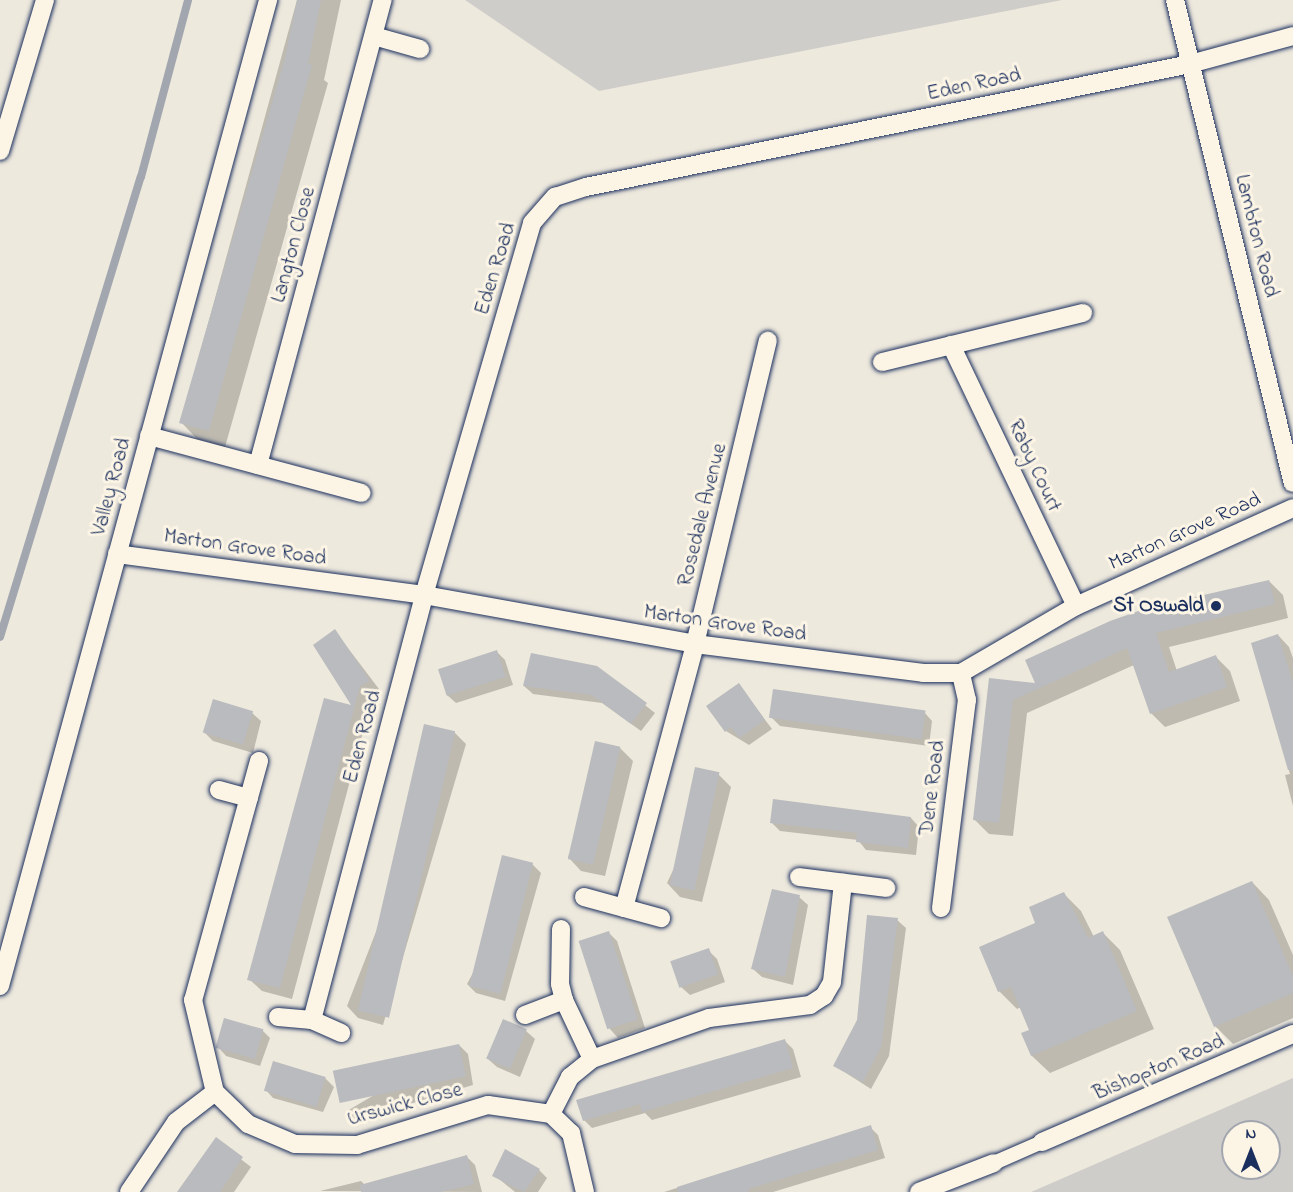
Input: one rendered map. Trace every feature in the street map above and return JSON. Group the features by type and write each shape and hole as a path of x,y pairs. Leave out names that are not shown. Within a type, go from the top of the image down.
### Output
{"street":[{"path":"0,151 45,0"},
{"name":"Valley Road","path":"0,986 268,0"},
{"name":"Langton Close","path":"258,465 384,0"},
{"name":"Lambton Road","path":"1175,0 1293,483"},
{"path":"374,36 420,49"},
{"name":"Eden Road","path":"312,1020 424,595 532,223 555,197 586,187 1190,64 1293,36"},
{"path":"882,362 1083,313"},
{"name":"Rosedale Avenue","path":"624,908 695,644 768,341"},
{"name":"Raby Court","path":"951,345 1076,606"},
{"path":"149,436 362,493"},
{"name":"Marton Grove Road","path":"117,554 424,595 695,644 923,673 961,673 1076,606 1293,508"},
{"name":"Dene Road","path":"941,908 967,700 961,673"},
{"path":"133,1190 176,1122 215,1092 193,1000 259,761"},
{"path":"219,790 249,798"},
{"path":"799,878 886,888"},
{"path":"585,1192 571,1133 550,1114 570,1077 592,1059 709,1018 810,1005 824,996 832,982 843,883"},
{"path":"584,897 661,918"},
{"path":"561,929 560,984 564,1000 592,1059"},
{"path":"525,1015 564,1000"},
{"path":"278,1017 312,1020 341,1033"},
{"name":"Bishopton Road","path":"1042,1142 1293,1034"},
{"name":"Urswick Close","path":"215,1092 248,1124 295,1144 357,1145 488,1105 550,1114"},
{"path":"926,1191 1042,1142"}],"shaded area":[{"path":"465,0 1062,0 599,91"},
{"path":"1293,1078 1293,1192 1031,1192"}],"building":[{"path":"297,0 321,0 308,64 312,65 209,431 179,423 285,58"},
{"path":"1269,580 1275,604 1156,633 1169,672 1216,655 1227,687 1150,714 1127,648 1013,700 999,823 973,820 989,678 1035,683 1025,660 1110,621 1147,608"},
{"path":"335,629 370,681 360,686 280,988 247,980 324,698 351,705 313,645"},
{"path":"1278,634 1293,683 1293,770 1288,770 1251,643"},
{"path":"497,650 506,677 447,696 438,669"},
{"path":"531,653 597,666 647,703 631,724 592,695 523,686"},
{"path":"739,683 765,720 739,738 731,727 725,732 706,706"},
{"path":"773,689 926,710 921,739 769,718"},
{"path":"213,699 253,711 243,745 203,732"},
{"path":"424,724 455,731 389,1018 358,1010"},
{"path":"595,741 620,747 593,865 568,859"},
{"path":"695,767 719,772 694,891 670,885"},
{"path":"773,799 911,817 908,848 856,842 857,833 770,823"},
{"path":"502,855 533,863 500,994 469,986"},
{"path":"1252,881 1293,976 1293,993 1214,1027 1167,917"},
{"path":"772,889 800,895 785,977 751,969"},
{"path":"1064,892 1088,938 1103,931 1137,1011 1031,1056 1021,1033 1029,1030 1011,987 998,992 979,947 1035,923 1029,907"},
{"path":"867,915 898,918 881,1047 863,1082 833,1066 857,1020"},
{"path":"609,931 638,1019 607,1029 579,941"},
{"path":"709,948 718,974 679,988 670,961"},
{"path":"224,1018 263,1029 255,1059 215,1048"},
{"path":"503,1019 527,1029 510,1069 486,1059"},
{"path":"785,1039 793,1068 642,1112 640,1104 583,1121 576,1100"},
{"path":"459,1044 466,1076 340,1103 333,1071"},
{"path":"273,1061 326,1077 317,1107 264,1091"},
{"path":"871,1125 878,1150 748,1189 749,1192 678,1192 677,1187"},
{"path":"216,1137 243,1157 220,1192 177,1192"},
{"path":"505,1149 540,1169 524,1192 492,1176"},
{"path":"467,1155 474,1184 441,1192 361,1192 360,1185"}],"waterway":[{"path":"0,637 141,177 188,0"}],"place":[{"name":"St Oswald","path":"1216,606"}]}
